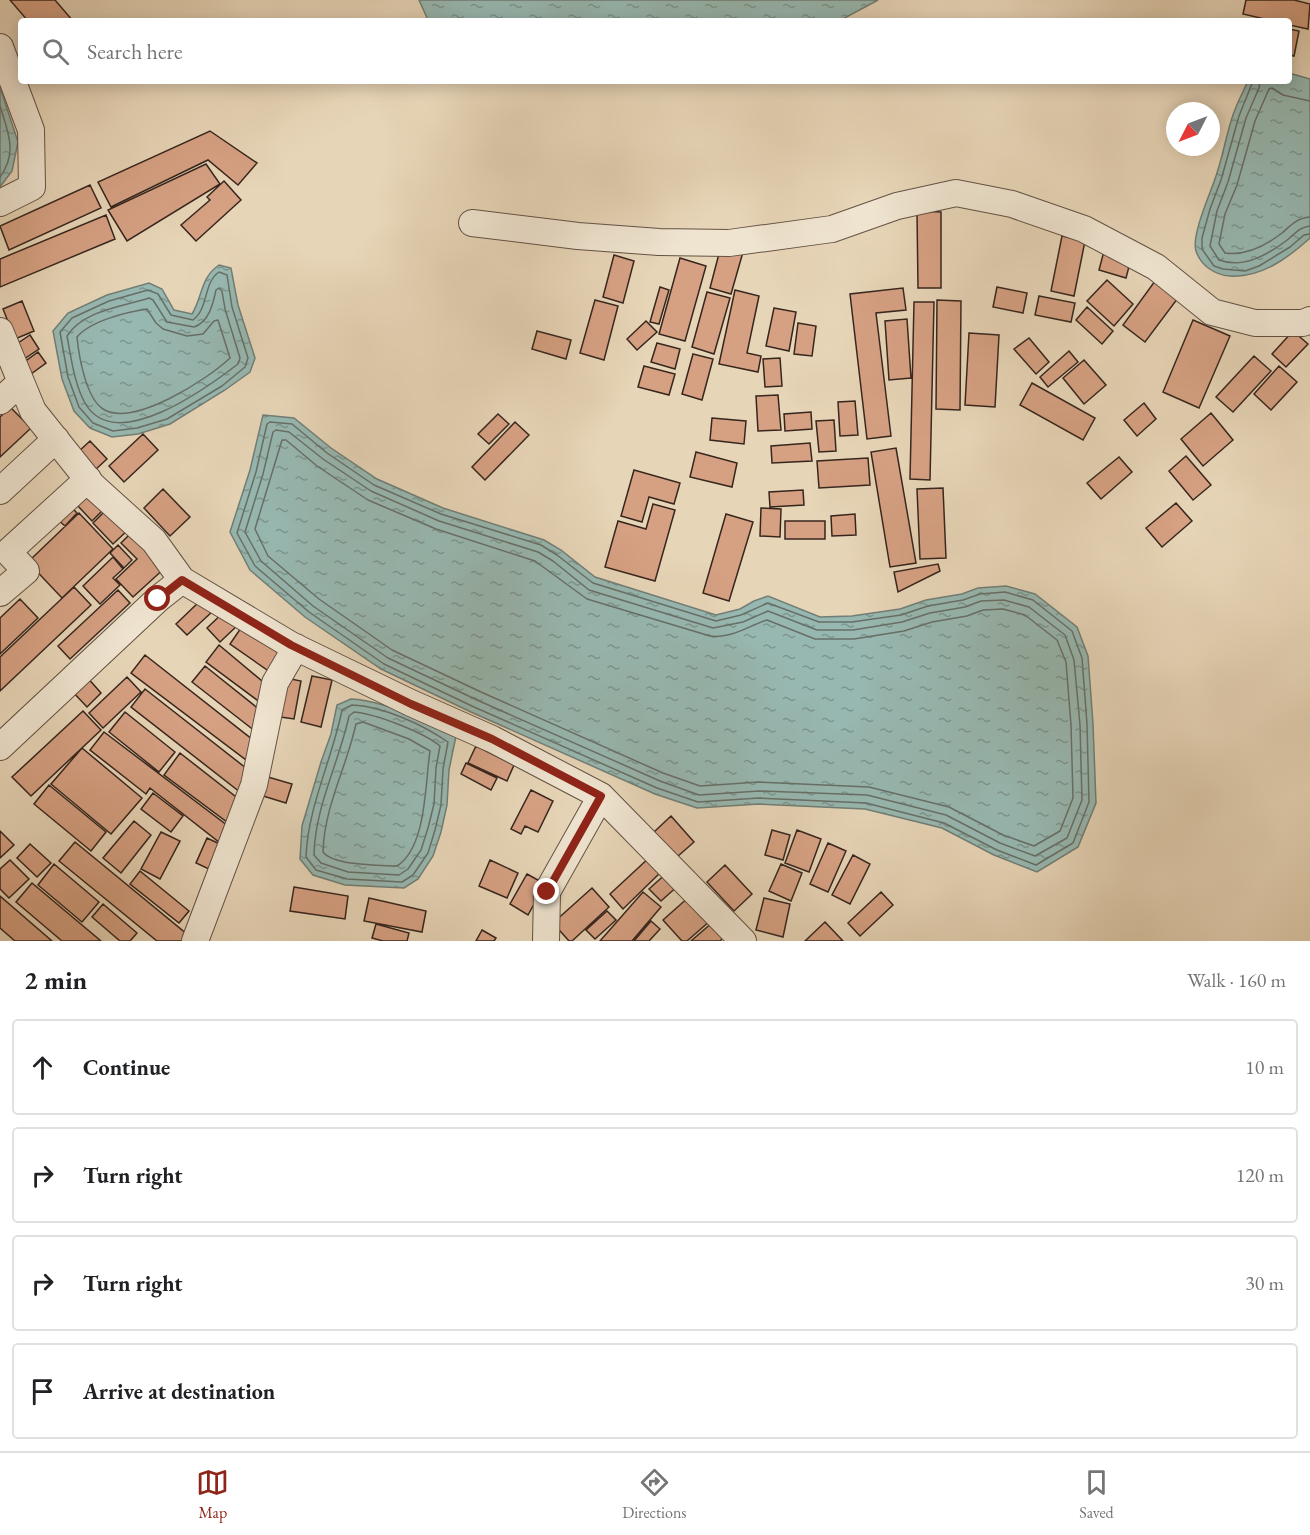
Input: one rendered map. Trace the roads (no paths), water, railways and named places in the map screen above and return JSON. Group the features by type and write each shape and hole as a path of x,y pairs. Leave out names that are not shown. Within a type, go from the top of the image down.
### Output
{"street":[{"path":"0,47 32,130 32,187 0,203"},
{"path":"472,223 578,236 659,242 729,243 832,230 897,206 956,193 1012,204 1084,229 1156,267 1212,312 1255,323 1303,323 1310,320"},
{"path":"0,331 33,411 88,479 154,541 182,580 296,648 411,704 492,739 601,796 743,941"},
{"path":"0,401 21,382"},
{"path":"0,491 56,440"},
{"path":"0,593 26,571 8,552 88,479"},
{"path":"3,740 158,599 182,580"},
{"path":"195,941 254,785 275,683 296,648"},
{"path":"546,941 547,892 601,796"}],"water":[{"path":"419,0 878,0 845,18 427,18"},
{"path":"1292,74 1310,79 1310,238 1293,253 1263,270 1241,276 1230,276 1209,269 1198,256 1195,244 1199,224 1238,102 1247,84 1292,84"},
{"path":"0,87 18,142 12,171 0,187"},
{"path":"219,265 231,268 238,305 255,358 250,372 170,424 138,434 112,437 90,428 74,411 62,379 53,331 68,313 107,295 149,283 162,289 174,310 192,314 205,281"},
{"path":"263,415 294,418 331,448 377,479 443,508 544,540 561,550 595,577 716,615 740,609 768,596 820,617 852,616 900,609 926,600 962,594 978,588 1006,586 1035,594 1077,627 1088,656 1096,803 1078,847 1037,872 994,855 942,828 865,809 759,804 697,808 655,794 381,669 305,617 250,570 230,532 250,470"},
{"path":"351,699 378,703 396,709 456,736 449,770 447,805 433,856 418,879 404,888 345,885 313,875 300,859 302,826 331,734 337,705"}]}
